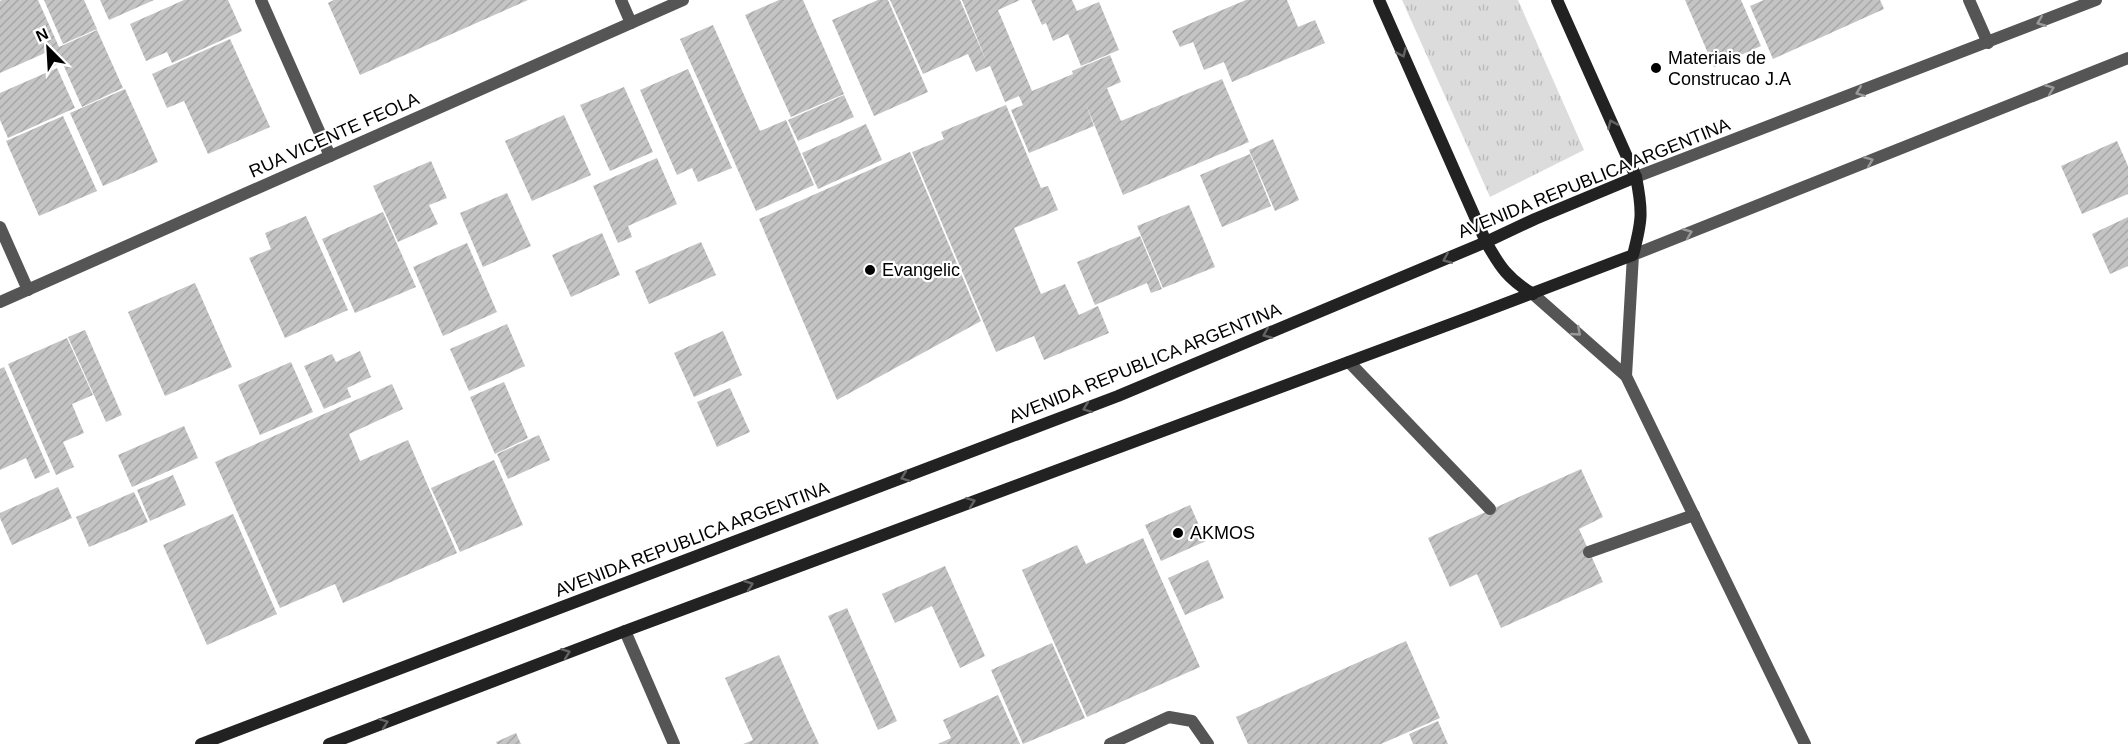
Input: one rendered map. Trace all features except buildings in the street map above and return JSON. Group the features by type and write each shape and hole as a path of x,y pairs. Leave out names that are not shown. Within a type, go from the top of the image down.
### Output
{"main road":[{"path":"1378,0 1486,242 1499,266 1510,279 1533,294"},
{"path":"329,744 625,631 1633,255 1641,224 1642,205 1636,177 1557,0"},
{"name":"AVENIDA REPUBLICA ARGENTINA","path":"201,744 1118,396 1636,177"}],"street":[{"path":"261,0 330,156"},
{"path":"621,0 631,23"},
{"name":"RUA VICENTE FEOLA","path":"0,302 683,0"},
{"path":"1969,0 1988,43"},
{"name":"AVENIDA REPUBLICA ARGENTINA","path":"1636,177 2096,0"},
{"path":"1626,376 1633,255 2128,58"},
{"path":"0,226 28,290"},
{"path":"1533,294 1626,376 1805,744"},
{"path":"1349,362 1490,509"},
{"path":"1589,552 1694,515"},
{"path":"625,631 674,744"},
{"path":"1110,744 1170,717 1192,721 1208,744"}],"green space":[{"path":"1402,0 1518,0 1584,150 1490,197"}],"place":[{"name":"Materiais de Construcao J.A","path":"1656,68"},
{"name":"Evangelic","path":"870,270"},
{"name":"AKMOS","path":"1178,533"}]}
